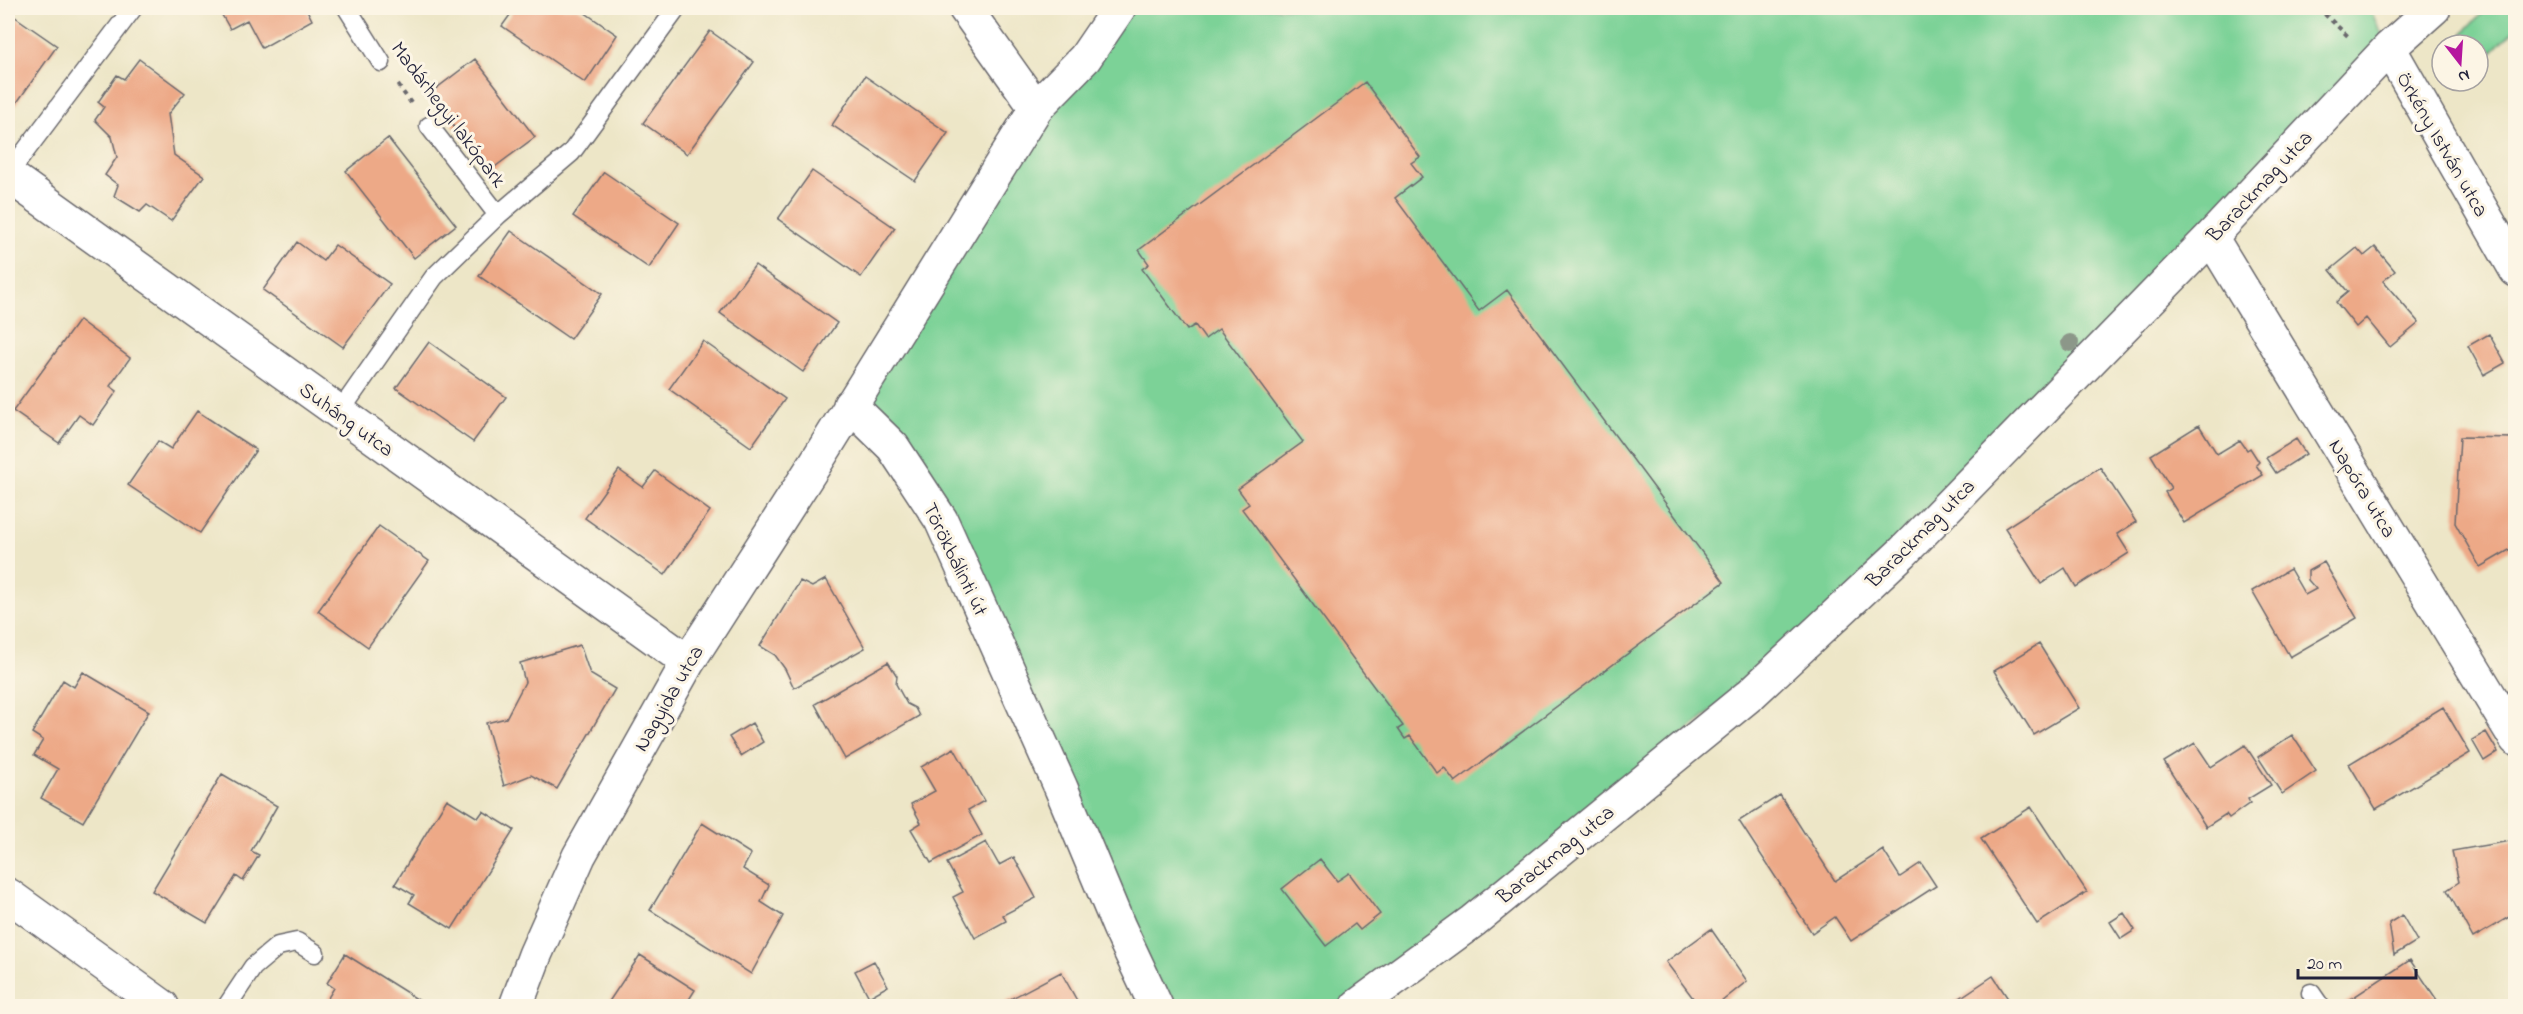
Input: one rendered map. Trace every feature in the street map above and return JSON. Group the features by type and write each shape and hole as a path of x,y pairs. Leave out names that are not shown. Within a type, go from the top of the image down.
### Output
{"street":[{"path":"965,8 1035,108"},
{"path":"850,405 1035,108 1085,58 1119,8"},
{"name":"Barackmag utca","path":"1357,1006 1473,921 1751,694 1903,552 2211,237 2389,48 2434,8"},
{"name":"Örkény István utca","path":"2389,48 2516,270"},
{"name":"Suháng utca","path":"8,175 688,662"},
{"name":"Napóra utca","path":"2211,237 2516,739"},
{"name":"Nagyida utca","path":"516,1006 535,955 579,856 688,662 815,464 850,405"},
{"name":"Törökbálinti út","path":"850,405 893,447 940,520 1156,1006"},
{"path":"8,895 162,1006"}],"lane":[{"path":"8,175 133,8"},
{"name":"Madárhegyi lakópark","path":"347,8 381,63"},
{"name":"Madárhegyi lakópark","path":"339,413 434,277 498,215 571,153 677,8"},
{"name":"Madárhegyi lakópark","path":"429,126 498,215"},
{"path":"227,1006 253,967 278,946 297,942 315,953"}],"path":[{"name":"Madárhegyi lakópark","path":"381,63 429,126"}],"green space":[{"path":"1119,8 2369,8 2389,48 1903,552 1357,1006 1156,1006 956,553 850,405"},
{"path":"2487,8 2515,8 2516,28 2490,54 2490,33 2463,33"}],"building":[{"path":"218,8 306,8 312,20 262,48 247,20 230,29"},
{"path":"515,8 578,8 617,35 585,83 502,26"},
{"path":"8,12 57,46 11,111 8,109"},
{"path":"710,31 754,62 687,154 643,123"},
{"path":"139,59 185,93 168,114 174,155 204,176 171,221 147,205 140,212 114,196 118,185 105,175 117,157 112,137 95,120 104,107 98,102 117,75 124,79"},
{"path":"475,59 535,137 488,172 429,94"},
{"path":"865,76 948,133 915,181 832,125"},
{"path":"1365,82 1420,157 1411,163 1422,177 1395,198 1479,311 1507,290 1724,582 1455,782 1444,767 1437,773 1410,736 1405,739 1398,729 1403,726 1242,509 1249,504 1238,489 1303,442 1219,329 1205,339 1195,325 1187,330 1142,269 1149,264 1139,250"},
{"path":"388,138 456,225 414,258 346,171"},
{"path":"812,171 895,228 861,277 778,219"},
{"path":"604,172 679,223 649,268 573,216"},
{"path":"511,231 602,294 570,339 479,276"},
{"path":"297,242 323,261 335,245 390,284 343,347 263,290"},
{"path":"2375,247 2395,271 2383,281 2419,323 2390,347 2366,318 2356,327 2336,302 2348,292 2330,270 2357,248 2364,256"},
{"path":"755,265 837,323 803,372 720,313"},
{"path":"79,320 130,358 110,386 117,391 93,425 79,415 59,443 13,411"},
{"path":"2489,334 2505,363 2484,375 2468,346"},
{"path":"703,341 785,399 751,447 669,389"},
{"path":"429,342 506,397 473,442 396,388"},
{"path":"197,411 256,450 200,533 128,485 158,441 171,449"},
{"path":"2199,425 2217,454 2240,440 2247,450 2250,448 2259,462 2256,465 2263,475 2184,523 2165,492 2171,488 2151,455"},
{"path":"2460,437 2514,438 2516,546 2480,567 2455,523"},
{"path":"2296,439 2306,454 2276,473 2266,458"},
{"path":"2100,467 2136,522 2117,534 2129,553 2076,587 2065,568 2041,584 2005,528"},
{"path":"619,470 643,487 655,471 710,511 665,575 585,518"},
{"path":"379,526 429,561 368,647 318,611"},
{"path":"2324,562 2357,618 2290,657 2252,591 2290,569 2305,595 2316,589 2308,580 2308,571"},
{"path":"826,579 865,648 794,688 775,655 760,646 800,581 812,587"},
{"path":"2039,644 2079,708 2034,735 1994,671"},
{"path":"580,645 590,674 615,689 557,789 531,775 504,786 486,723 506,718 525,682 520,663"},
{"path":"888,662 897,676 896,684 907,704 915,708 919,716 845,759 815,704"},
{"path":"83,672 149,711 83,822 41,798 58,769 34,755 43,740 32,733 63,680 74,687"},
{"path":"2443,707 2470,753 2376,809 2349,764"},
{"path":"752,723 763,742 741,756 729,737"},
{"path":"2486,732 2498,752 2484,761 2472,740"},
{"path":"2292,735 2316,771 2282,794 2258,757"},
{"path":"2195,743 2211,767 2245,745 2271,785 2248,799 2250,803 2229,818 2226,814 2206,827 2164,762"},
{"path":"954,748 984,801 968,810 982,835 931,863 911,829 921,823 911,804 935,791 921,767"},
{"path":"222,774 277,806 251,851 259,855 243,881 236,876 207,923 152,891"},
{"path":"1780,795 1835,881 1883,850 1900,877 1921,863 1936,886 1851,941 1835,917 1812,933 1739,821"},
{"path":"447,799 478,818 483,811 514,830 452,929 409,903 414,895 395,884"},
{"path":"2031,807 2087,892 2037,924 1981,839"},
{"path":"702,823 751,854 743,869 769,885 761,902 783,916 751,974 650,910"},
{"path":"2516,840 2516,913 2473,938 2447,890 2459,882 2452,851"},
{"path":"986,842 999,865 1014,857 1036,898 1003,915 1006,921 975,938 953,897 963,892 947,863"},
{"path":"1320,859 1337,881 1349,873 1380,914 1360,930 1355,924 1326,946 1282,889"},
{"path":"2124,913 2135,930 2121,939 2110,922"},
{"path":"2402,915 2417,941 2394,955 2389,923"},
{"path":"1711,929 1747,981 1716,1006 1699,1006 1666,962"},
{"path":"345,954 420,1001 416,1006 323,1006 334,988 327,983"},
{"path":"640,955 695,990 685,1006 606,1006"},
{"path":"2410,960 2441,1006 2340,1006"},
{"path":"874,961 888,986 869,997 855,971"},
{"path":"1061,972 1080,1006 1002,1006 1001,1004"},
{"path":"1993,976 2013,1006 1948,1006"}]}
